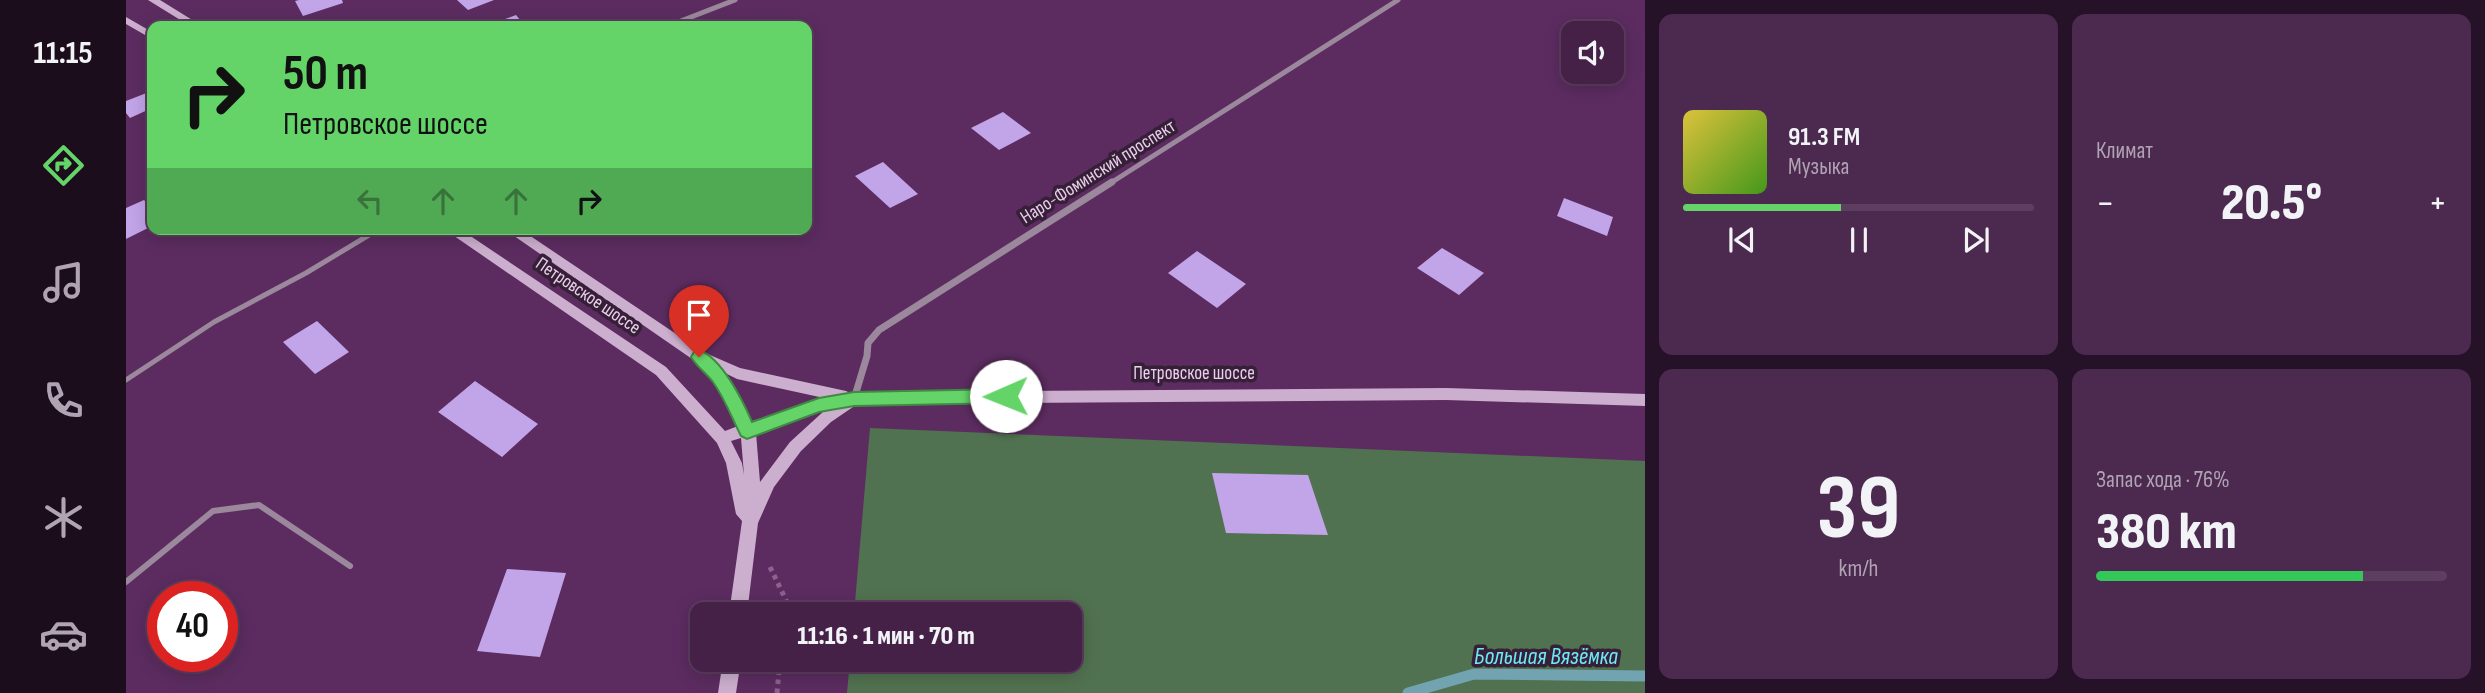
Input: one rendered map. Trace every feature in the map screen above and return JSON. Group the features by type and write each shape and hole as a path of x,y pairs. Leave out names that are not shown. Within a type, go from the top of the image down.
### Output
{"main road":[{"path":"153,0 189,21"},
{"path":"126,20 147,33"},
{"name":"Петровское шоссе","path":"459,235 661,371 722,438 734,463 747,529"},
{"name":"Петровское шоссе","path":"519,235 679,341 718,376 736,403 747,431 752,478 739,602"},
{"path":"679,341 737,373 854,399"},
{"name":"Петровское шоссе","path":"722,438 819,405 854,399 1446,394 1645,400"},
{"path":"747,529 769,480 785,460 828,416 854,399"},
{"path":"727,693 730,672"}],"street":[{"path":"681,21 735,0"},
{"name":"Наро-Фоминский проспект","path":"854,399 867,356 868,343 886,325 1398,0"}],"lane":[{"path":"126,380 214,322 306,273 369,235"},
{"path":"126,582 213,511 259,505 350,566"}],"path":[{"path":"765,556 786,602"},
{"path":"777,693 779,672"}],"green space":[{"path":"870,428 1645,461 1645,693 847,693 849,672 1082,672 1082,602 855,602"}],"building":[{"path":"342,0 343,3 303,16 295,1"},
{"path":"457,0 494,0 468,10"},
{"path":"516,15 521,21 500,21"},
{"path":"147,93 147,110 130,118 126,113 126,101"},
{"path":"1003,112 1031,133 999,150 971,128"},
{"path":"883,162 918,194 890,208 855,176"},
{"path":"1564,198 1613,217 1607,236 1557,216"},
{"path":"144,200 147,203 147,228 126,239 126,208"},
{"path":"1442,248 1484,273 1459,295 1417,268"},
{"path":"1197,251 1246,284 1217,308 1168,273"},
{"path":"317,321 349,352 315,374 283,342"},
{"path":"475,381 538,424 502,457 438,412"},
{"path":"1212,473 1308,475 1328,535 1226,533"},
{"path":"507,569 566,573 540,657 477,651"}],"waterway":[{"name":"Большая Вязёмка","path":"1408,693 1474,674 1645,676"}],"route":[{"path":"699,357 718,376 736,403 747,431 819,405 854,399 1006,396"}]}
